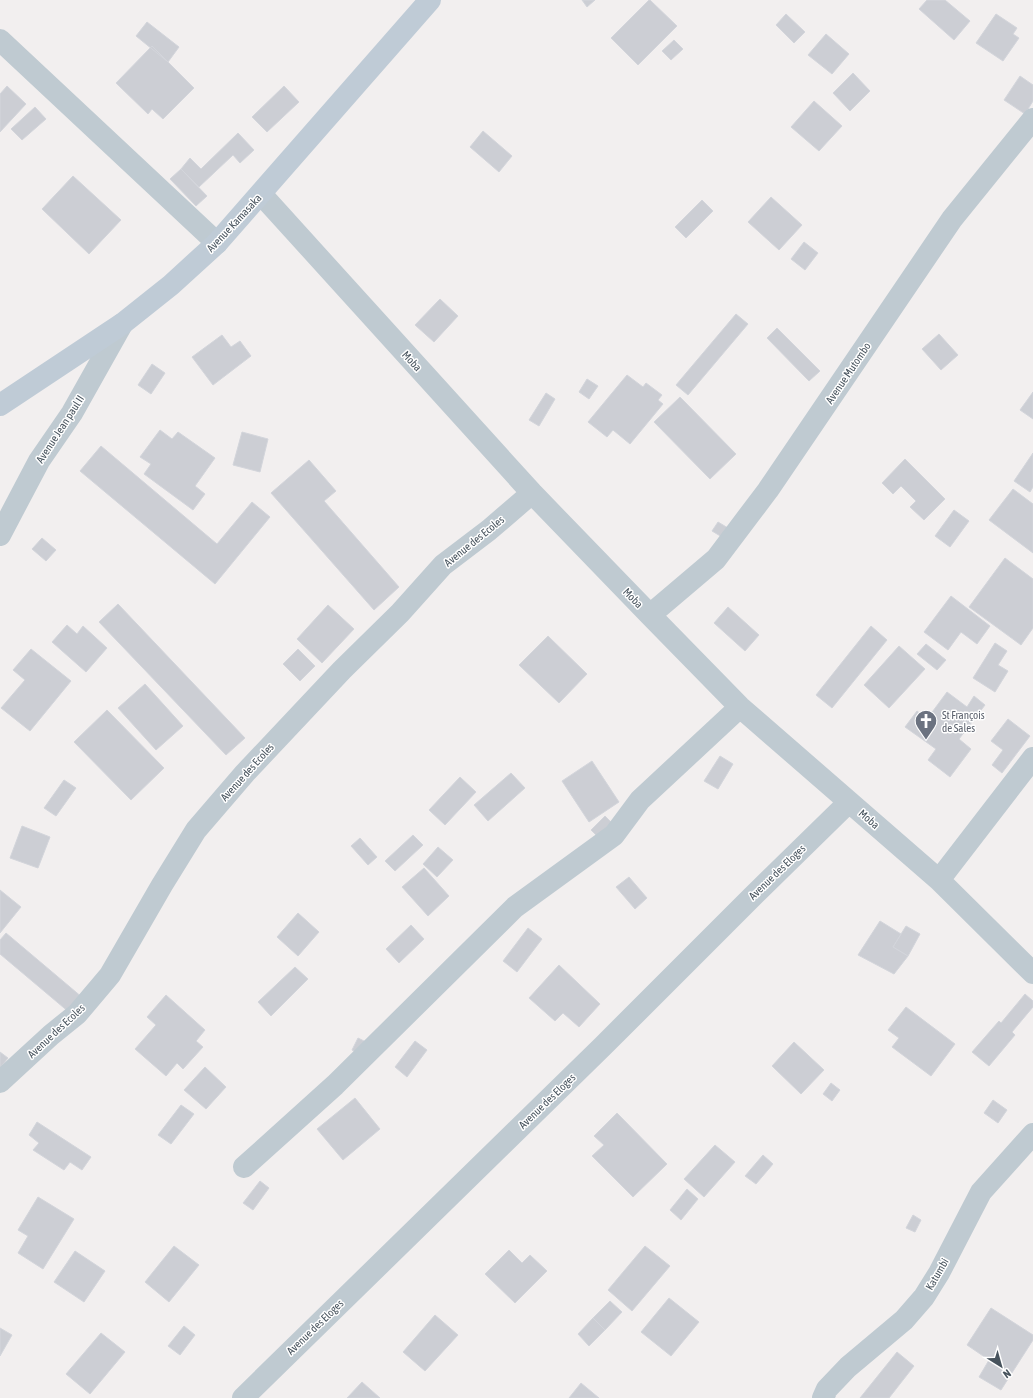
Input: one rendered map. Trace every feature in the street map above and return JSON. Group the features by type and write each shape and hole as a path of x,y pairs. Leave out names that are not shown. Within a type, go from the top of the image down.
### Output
{"street":[{"name":"Avenue Kamasaka","path":"0,405 122,324 171,285 217,243 430,0"},
{"path":"0,40 217,243"},
{"name":"Avenue Mutombo","path":"650,615 716,559 768,490 952,219 1033,119"},
{"name":"Moba","path":"261,194 532,493 740,707 938,880 1033,973"},
{"name":"Avenue Jean paul II","path":"0,535 39,461 72,413 122,324"},
{"name":"Avenue des Ecoles","path":"0,1082 51,1035 77,1014 110,975 196,830 245,773 342,670 400,613 443,565 489,530 532,493"},
{"path":"244,1167 335,1085 515,907 614,835 640,800 740,707"},
{"path":"938,880 1033,758"},
{"name":"Avenue des Eloges","path":"251,1395 747,901 849,802"},
{"name":"Katumbi","path":"822,1398 827,1389 848,1367 904,1320 924,1297 939,1273 981,1192 1033,1134"}],"building":[{"path":"582,0 595,0 587,7"},
{"path":"649,0 677,26 638,65 611,38"},
{"path":"927,0 945,0 970,21 954,40 919,9"},
{"path":"786,14 805,32 794,43 776,25"},
{"path":"996,14 1017,28 1013,34 1019,38 1003,61 976,43"},
{"path":"147,22 179,47 168,62 136,36"},
{"path":"826,34 849,54 832,74 808,55"},
{"path":"674,40 683,49 671,60 662,51"},
{"path":"152,46 194,88 163,119 152,109 148,114 116,83"},
{"path":"853,73 870,91 850,111 833,93"},
{"path":"1020,76 1033,85 1033,101 1025,114 1004,100"},
{"path":"7,86 26,104 0,132 0,94"},
{"path":"284,86 299,102 267,132 252,117"},
{"path":"814,101 842,126 819,151 791,127"},
{"path":"35,107 46,119 22,140 11,129"},
{"path":"483,131 512,156 499,172 470,147"},
{"path":"238,133 254,150 240,163 233,155 199,187 181,169 190,158 201,169"},
{"path":"181,169 207,196 196,206 170,179"},
{"path":"73,176 121,220 89,254 42,209"},
{"path":"771,197 802,225 779,250 748,222"},
{"path":"702,200 713,211 686,238 675,227"},
{"path":"804,242 818,253 805,270 791,259"},
{"path":"440,299 458,316 434,342 415,325"},
{"path":"736,314 748,324 688,395 676,385"},
{"path":"777,328 820,371 809,381 767,338"},
{"path":"939,334 958,355 941,370 922,349"},
{"path":"222,335 231,347 240,341 251,356 213,385 192,357"},
{"path":"152,364 165,373 151,394 138,385"},
{"path":"627,375 643,387 646,383 662,395 658,400 663,404 630,444 613,430 607,437 588,422"},
{"path":"587,379 598,386 589,399 579,392"},
{"path":"1033,392 1033,419 1020,410"},
{"path":"546,393 555,399 539,426 529,420"},
{"path":"680,397 736,454 710,479 654,422"},
{"path":"160,430 172,439 178,432 215,458 195,486 205,494 193,510 144,474 151,464 140,457"},
{"path":"242,432 268,439 260,472 233,465"},
{"path":"101,446 217,544 252,502 270,517 215,584 80,471"},
{"path":"1033,453 1033,487 1030,492 1014,481"},
{"path":"905,459 945,499 924,520 910,507 916,501 901,486 893,494 882,483"},
{"path":"309,460 336,491 324,501 399,587 374,610 271,493"},
{"path":"1013,489 1033,504 1033,553 989,520"},
{"path":"954,510 969,521 950,547 935,536"},
{"path":"718,522 728,528 722,537 712,531"},
{"path":"42,538 56,550 46,561 32,549"},
{"path":"1005,558 1033,579 1033,628 1021,645 969,607"},
{"path":"951,596 990,626 977,644 961,632 948,650 924,632"},
{"path":"118,604 245,738 226,755 99,622"},
{"path":"328,605 354,629 322,663 297,639"},
{"path":"728,607 759,635 745,651 714,623"},
{"path":"67,625 77,634 83,626 107,648 86,672 52,642"},
{"path":"871,626 887,640 832,708 816,695"},
{"path":"548,636 587,674 559,703 519,665"},
{"path":"995,643 1007,651 998,665 1008,671 995,692 973,678"},
{"path":"926,644 946,660 937,670 917,654"},
{"path":"899,646 925,669 889,708 864,685"},
{"path":"31,649 71,681 30,731 1,708 25,680 13,670"},
{"path":"298,649 315,666 300,681 283,664"},
{"path":"145,684 183,726 156,750 118,708"},
{"path":"947,692 967,707 974,696 985,705 959,739 971,749 950,777 928,760 936,749 905,727 917,711 927,719"},
{"path":"107,710 164,768 131,800 74,742"},
{"path":"1008,719 1030,736 1002,773 992,765 1003,750 991,741"},
{"path":"720,756 733,764 718,789 704,781"},
{"path":"592,761 619,802 589,822 562,781"},
{"path":"511,773 525,788 488,821 474,805"},
{"path":"460,777 476,792 445,825 429,810"},
{"path":"64,780 76,788 56,816 44,808"},
{"path":"605,816 616,827 602,841 591,830"},
{"path":"22,826 50,837 38,868 10,858"},
{"path":"413,835 423,845 395,871 385,861"},
{"path":"360,838 377,857 368,865 351,846"},
{"path":"438,847 453,860 437,877 423,864"},
{"path":"424,868 449,896 428,916 402,887"},
{"path":"629,877 647,898 635,909 616,887"},
{"path":"0,890 21,907 0,933"},
{"path":"298,913 319,932 298,956 277,937"},
{"path":"880,921 901,934 893,947 908,956 894,974 858,955"},
{"path":"411,925 424,939 399,963 386,949"},
{"path":"906,926 920,934 908,956 893,947"},
{"path":"528,928 542,939 517,972 503,961"},
{"path":"6,933 83,998 70,1013 0,954 0,940"},
{"path":"559,965 600,1004 579,1027 563,1013 555,1021 529,998"},
{"path":"295,967 308,979 271,1016 258,1002"},
{"path":"1025,994 1033,1001 1033,1007 1012,1032 1015,1035 989,1066 972,1052 999,1021 1001,1023"},
{"path":"166,995 205,1030 196,1041 203,1047 183,1069 177,1063 166,1076 135,1049 156,1025 147,1017"},
{"path":"906,1007 955,1044 931,1076 892,1047 899,1038 888,1030"},
{"path":"358,1038 370,1044 363,1056 352,1050"},
{"path":"415,1041 427,1050 407,1077 395,1067"},
{"path":"794,1042 824,1070 801,1094 772,1066"},
{"path":"0,1052 8,1058 0,1068"},
{"path":"205,1067 226,1087 206,1109 184,1090"},
{"path":"831,1083 840,1090 832,1101 823,1094"},
{"path":"355,1098 380,1129 343,1160 317,1129"},
{"path":"993,1100 1007,1110 998,1123 984,1113"},
{"path":"181,1105 194,1114 171,1144 158,1135"},
{"path":"617,1113 667,1164 633,1197 592,1156 604,1145 594,1136"},
{"path":"37,1122 91,1157 82,1170 70,1162 64,1170 33,1150 39,1143 29,1135"},
{"path":"715,1145 735,1162 704,1197 684,1179"},
{"path":"763,1155 773,1164 756,1184 745,1176"},
{"path":"260,1181 269,1188 253,1210 243,1203"},
{"path":"687,1189 698,1199 681,1220 670,1210"},
{"path":"38,1197 74,1219 43,1269 18,1253 28,1236 18,1230"},
{"path":"913,1215 921,1220 915,1232 906,1228"},
{"path":"174,1246 199,1265 169,1302 145,1282"},
{"path":"645,1246 670,1266 632,1311 608,1290"},
{"path":"509,1250 522,1263 530,1255 547,1271 515,1303 485,1274"},
{"path":"75,1251 105,1271 84,1302 54,1282"},
{"path":"669,1298 699,1322 671,1356 641,1332"},
{"path":"610,1301 622,1312 605,1330 593,1318"},
{"path":"991,1308 1033,1335 1033,1340 1001,1390 979,1377 989,1360 967,1345"},
{"path":"435,1315 458,1335 425,1371 403,1352"},
{"path":"593,1318 605,1330 589,1346 578,1334"},
{"path":"184,1326 195,1335 180,1355 168,1346"},
{"path":"0,1328 12,1335 0,1356"},
{"path":"101,1333 125,1352 90,1394 66,1374"},
{"path":"897,1352 914,1366 889,1398 860,1398"},
{"path":"362,1382 380,1398 347,1398"},
{"path":"581,1383 599,1398 569,1398"}],"place":[{"name":"St François de Sales","path":"926,740"}]}
